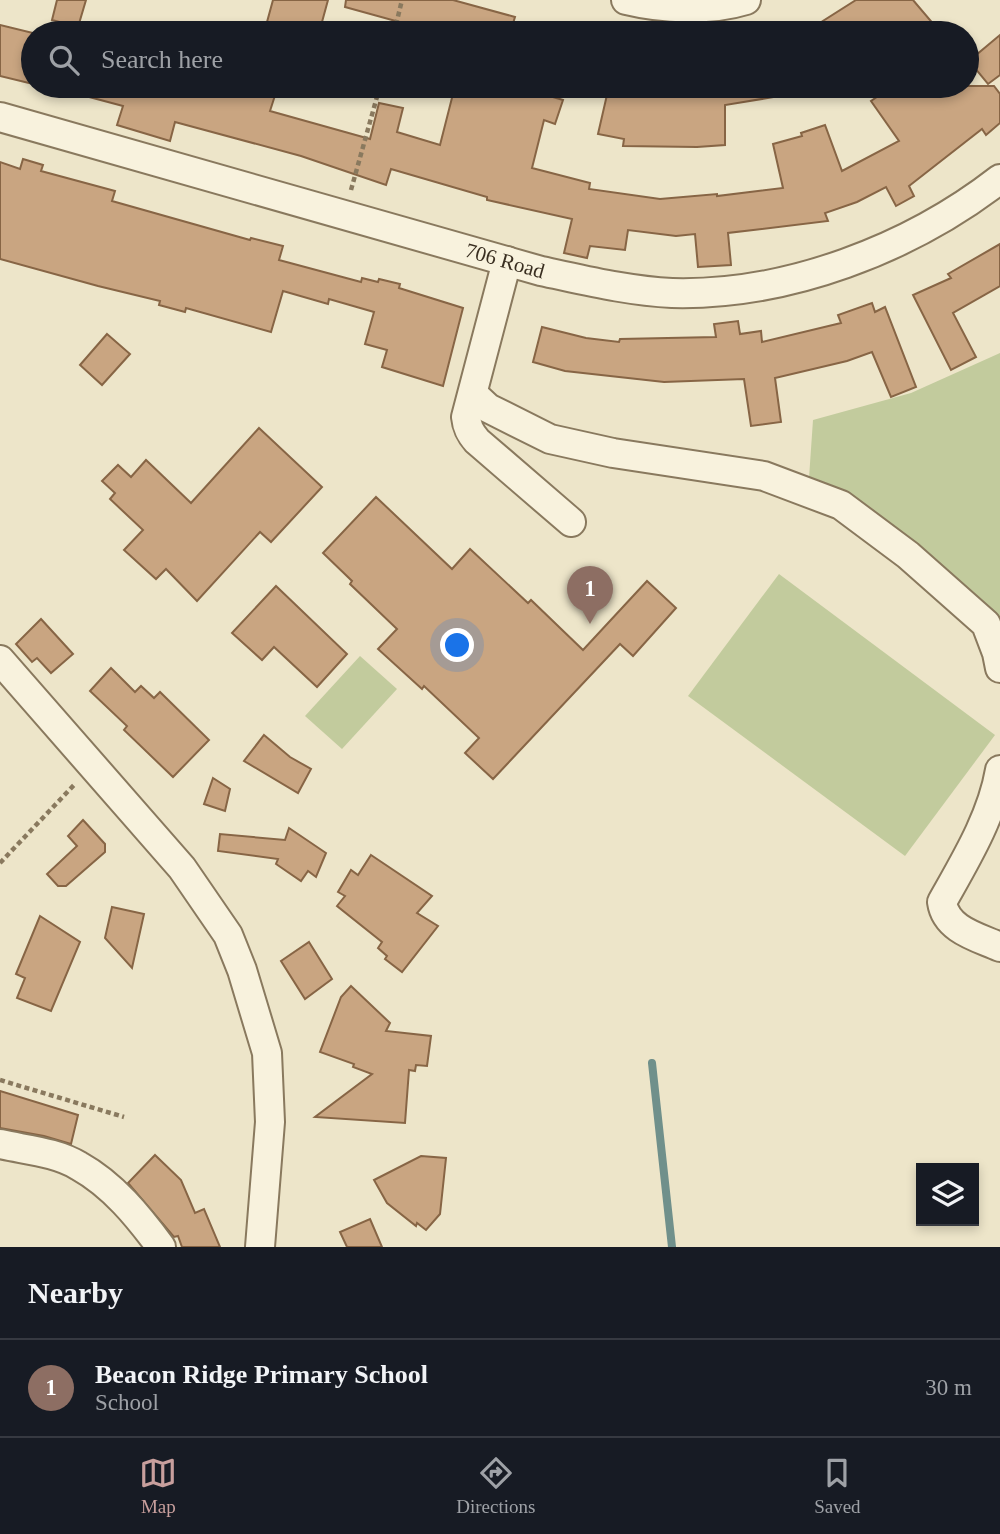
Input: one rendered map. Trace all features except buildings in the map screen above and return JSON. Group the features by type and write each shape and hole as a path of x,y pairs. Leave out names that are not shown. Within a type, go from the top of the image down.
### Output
{"street":[{"path":"626,0 671,6 707,6 746,0"},
{"name":"706 Road","path":"0,117 507,261 618,287 673,293 771,283 849,263 900,242 947,216 1000,179"},
{"path":"507,261 466,417 470,434 571,523"},
{"path":"473,394 488,408 550,439 612,453 764,475 841,505 908,555 986,624 1000,668"},
{"path":"0,660 182,868 228,935 242,970 267,1053 270,1122 260,1247"},
{"path":"1000,770 998,783 972,848 942,902 943,911 952,925 1000,947"},
{"path":"0,1144 48,1154 78,1165 108,1187 136,1213 161,1247"}],"path":[{"path":"397,21 402,0"},
{"path":"343,215 377,98"},
{"path":"0,863 92,767"},
{"path":"0,1080 124,1117"}],"green space":[{"path":"1000,353 1000,635 886,524 809,478 813,420 911,393"},
{"path":"779,574 995,735 905,856 688,696"},
{"path":"360,656 397,689 342,749 305,716"}],"waterway":[{"path":"652,1063 672,1247"}],"place":[{"name":"Beacon Ridge Primary School","path":"590,624"}]}
